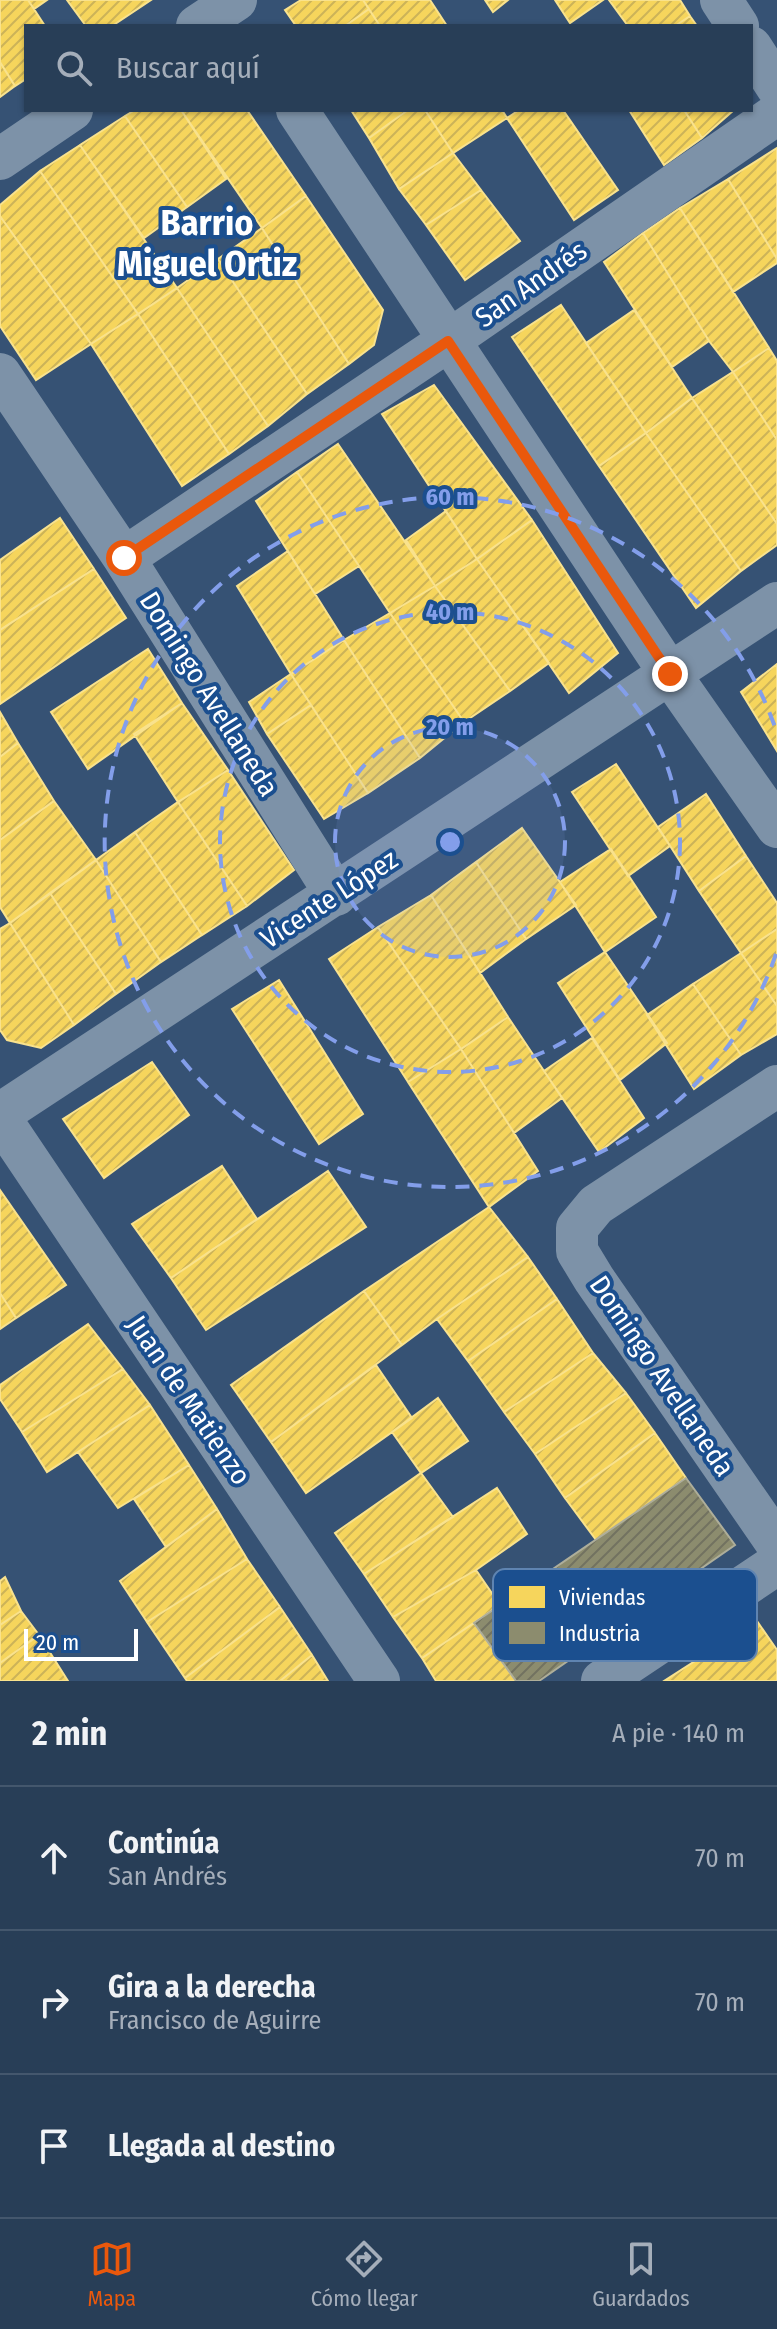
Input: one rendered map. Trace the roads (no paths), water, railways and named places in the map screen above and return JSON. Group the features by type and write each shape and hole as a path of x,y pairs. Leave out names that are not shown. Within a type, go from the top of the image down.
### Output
{"street":[{"path":"721,0 737,24"},
{"path":"753,50 777,87"},
{"path":"0,159 69,112"},
{"path":"298,112 670,674 777,827"},
{"name":"San Andrés","path":"124,558 448,341 777,114"},
{"name":"Domingo Avellaneda","path":"0,374 124,558 336,895"},
{"name":"Vicente López","path":"0,1116 777,603"},
{"name":"Domingo Avellaneda","path":"777,1086 596,1205 577,1228 577,1251 777,1544"},
{"name":"Juan de Matienzo","path":"0,1116 379,1681"},
{"path":"757,1577 777,1564"},
{"path":"602,1681 632,1661"}],"district":[{"name":"Barrio Miguel Ortiz","path":"207,244"}]}
